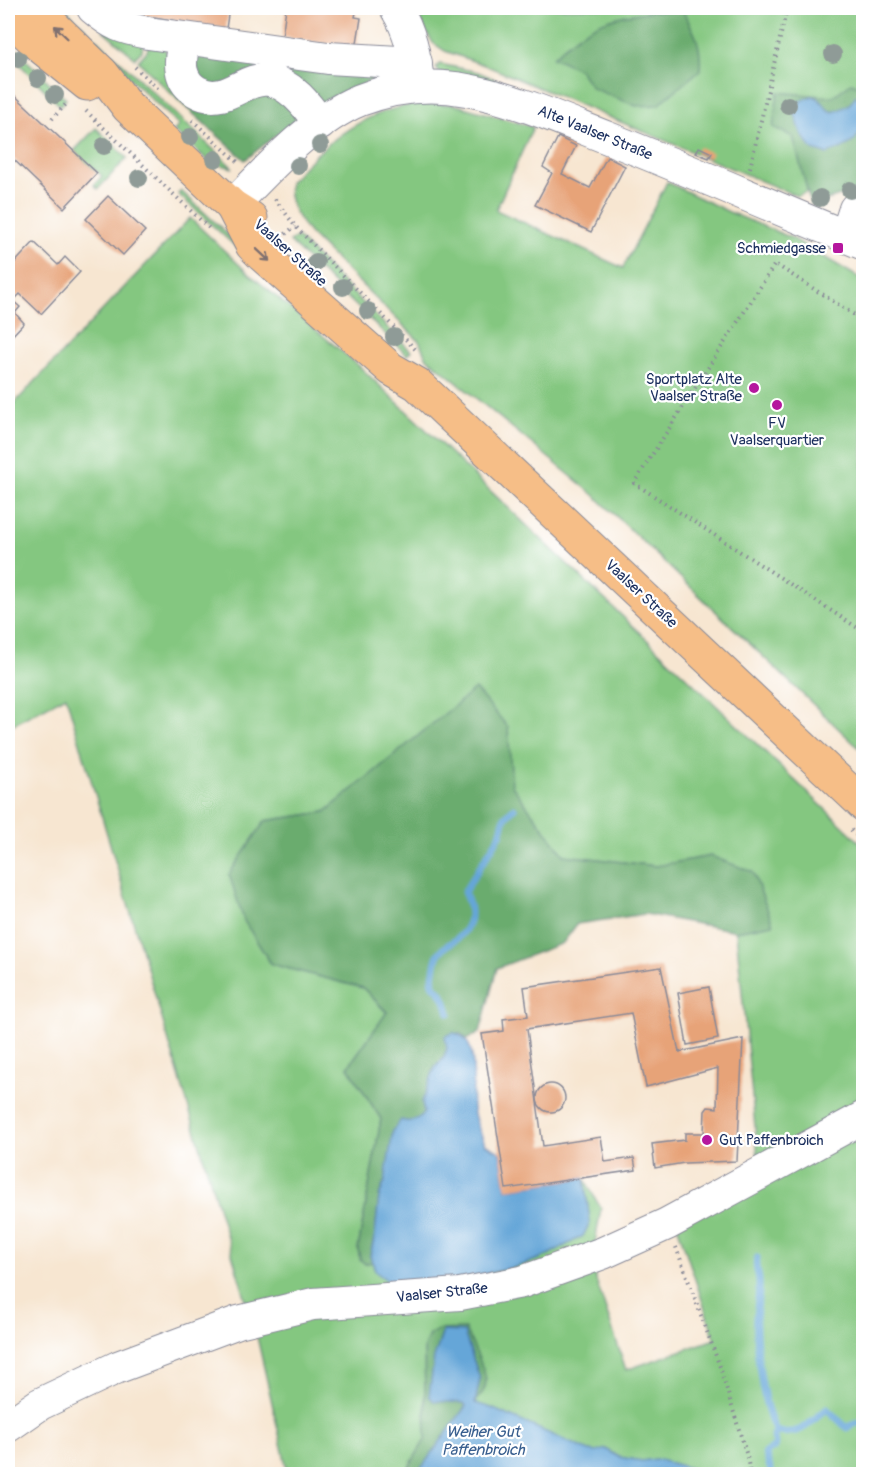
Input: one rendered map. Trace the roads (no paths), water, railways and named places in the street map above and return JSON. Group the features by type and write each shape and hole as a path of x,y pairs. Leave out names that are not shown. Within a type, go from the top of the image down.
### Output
{"main road":[{"name":"Vaalser Straße","path":"35,8 102,73 128,106 232,206 266,227 402,359 417,384 864,805"},
{"name":"Vaalser Straße","path":"8,16 41,47 86,83 128,106"}],"street":[{"name":"Alte Vaalser Straße","path":"93,8 109,22 124,28 184,39 328,58 417,74 512,100 855,240"},
{"path":"396,8 403,19 415,52 417,74"},
{"path":"184,39 181,69 188,84 201,94 222,95 252,82 266,80 279,83 310,108 320,124"},
{"name":"Alte Vaalser Straße","path":"232,206 294,145 320,124 359,101 389,91 417,74"},
{"path":"855,240 855,209 864,199"},
{"name":"Vaalser Straße","path":"8,1426 40,1404 118,1367 238,1322 312,1304 460,1294 522,1281 603,1253 667,1224 864,1117"}],"water":[{"path":"812,96 818,98 828,110 833,112 849,104 855,96 863,99 863,127 854,141 827,154 813,150 802,135 793,108 798,102"},
{"path":"453,1033 462,1037 472,1053 475,1117 485,1144 500,1152 506,1189 584,1178 590,1222 583,1236 544,1257 516,1267 435,1285 392,1284 376,1272 370,1256 393,1130 401,1120 414,1120 424,1113 422,1102 435,1068 443,1059 447,1049 445,1036"},
{"name":"Weiher Gut Paffenbroich","path":"443,1331 464,1332 480,1379 475,1403 589,1451 597,1452 606,1449 619,1457 642,1461 656,1459 711,1474 417,1474 466,1406 464,1403 434,1401 429,1396 434,1358"}],"waterway":[{"path":"449,1013 439,990 432,984 437,958 443,949 465,931 470,920 470,909 464,892 500,835 505,817 514,808"},
{"path":"757,1258 759,1294 756,1329 759,1360 764,1394 772,1423 777,1432"},
{"path":"772,1474 765,1453 775,1447 773,1436 777,1432 799,1430 810,1424 827,1409 847,1428 854,1423 864,1422"}],"place":[{"name":"Schmiedgasse","path":"838,248"},
{"name":"Sportplatz Alte Vaalser Straße","path":"754,388"},
{"name":"FV Vaalserquartier","path":"777,405"},
{"name":"Gut Paffenbroich","path":"707,1140"}]}
